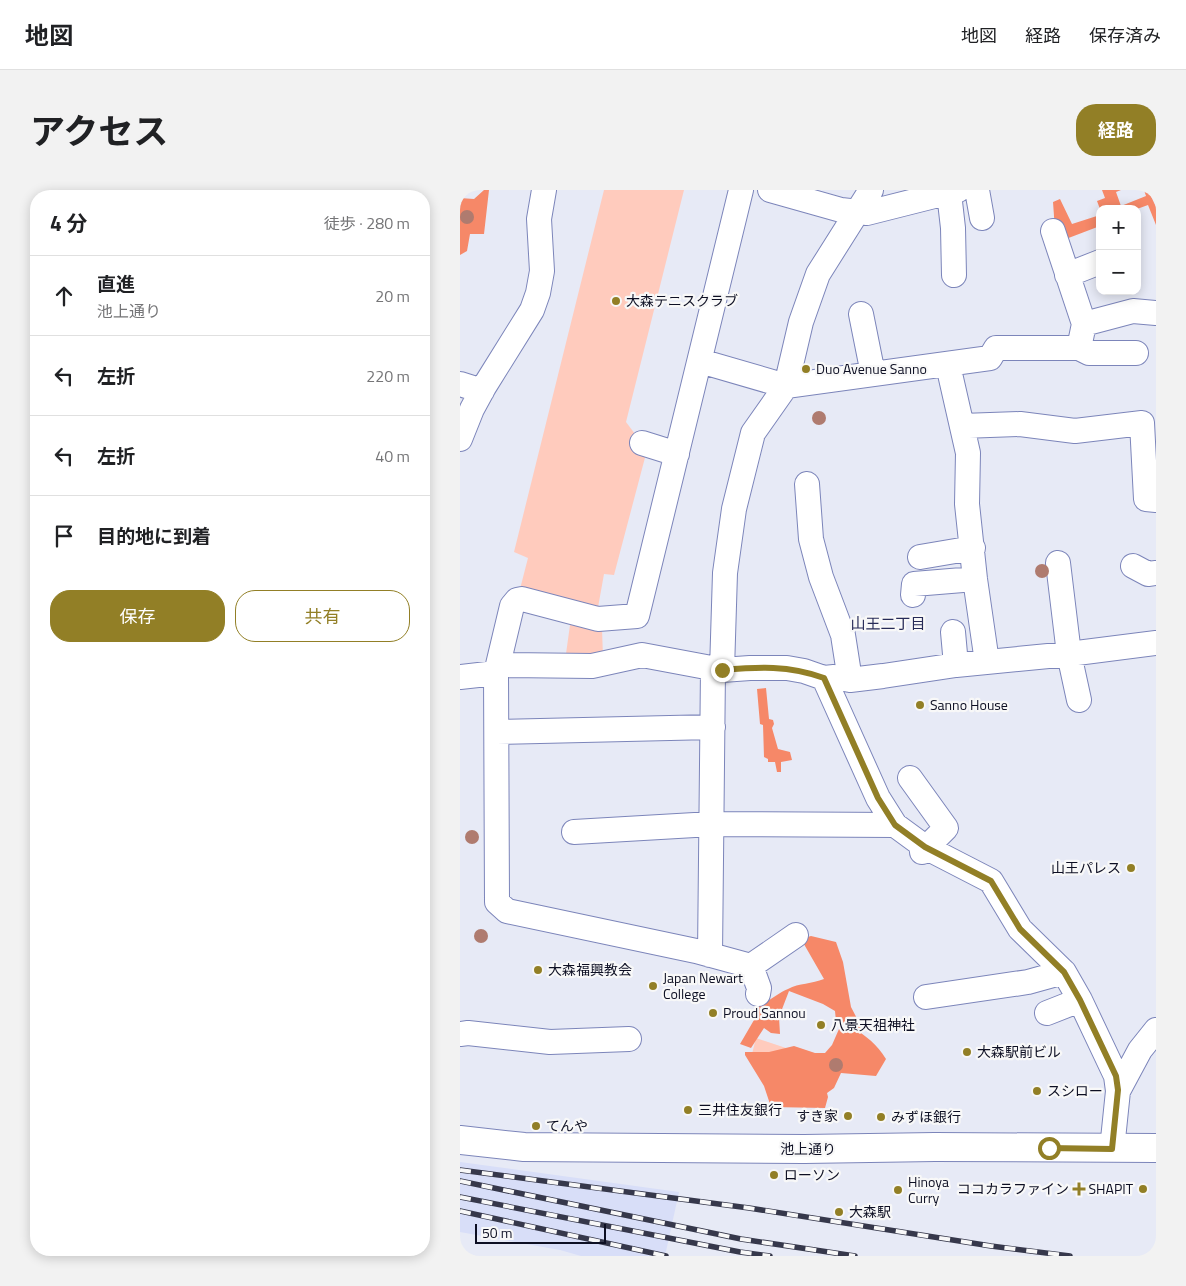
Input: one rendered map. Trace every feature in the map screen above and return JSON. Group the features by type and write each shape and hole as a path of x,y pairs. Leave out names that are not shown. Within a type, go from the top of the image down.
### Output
{"main road":[{"name":"池上通り","path":"460,1140 519,1147 804,1149 935,1147 1156,1148"}],"street":[{"path":"460,439 472,409 471,387 532,310 538,293 542,271 539,219 544,190"},
{"path":"742,190 637,616 598,619 527,599 518,600 512,608 497,669 497,902 507,911 710,955 751,966 796,935"},
{"path":"770,190 867,213 953,191 954,275"},
{"path":"710,955 704,862 712,824 713,727 725,573 734,509 754,434 786,386 801,322 818,274 871,190"},
{"path":"977,190 982,218"},
{"path":"1053,231 1084,324 1079,348"},
{"path":"1067,274 1096,263"},
{"path":"1084,324 1132,311 1156,313"},
{"path":"862,314 873,374"},
{"path":"700,362 786,386 990,358 996,348 1079,348 1089,353 1136,353"},
{"path":"948,365 968,452 967,504 987,662"},
{"path":"962,426 1020,424 1074,431 1142,423 1146,499 1156,500"},
{"path":"642,443 677,454"},
{"path":"807,484 811,539 821,577 843,635 850,680"},
{"path":"920,557 973,548"},
{"path":"1058,563 1069,654 1079,700"},
{"path":"1133,566 1148,574 1156,573"},
{"path":"912,595 914,584 975,579"},
{"path":"953,632 956,665"},
{"path":"460,678 497,669 592,666 642,655 717,670 750,666 787,668 804,671 824,678 834,677 850,680 956,665 1156,643"},
{"path":"824,678 878,798 895,825 923,849 991,881 1020,929 1064,972 1080,1000 1116,1076 1118,1090 1112,1149"},
{"path":"497,732 713,727"},
{"path":"910,778 946,828 923,849"},
{"path":"574,832 712,824 895,825"},
{"path":"751,966 759,988 758,994"},
{"path":"926,997 1028,982 1064,972"},
{"path":"1047,1013 1080,1000"},
{"path":"1118,1090 1148,1049 1156,1030"},
{"path":"460,1034 468,1033 550,1042 629,1039"}],"shaded area":[{"path":"484,190 489,190 484,234 470,234 467,251 460,255 460,198 474,199"},
{"name":"大森テニスクラブ","path":"604,190 684,190 626,422 647,450 614,575 604,574 597,613 520,589 528,558 514,552"},
{"path":"1102,190 1121,190 1116,192 1121,205 1098,205 1097,201 1105,198"},
{"path":"1144,190 1148,190 1156,207 1156,225 1148,205 1141,208 1141,205 1124,205 1146,196"},
{"path":"1060,199 1072,224 1096,216 1096,228 1058,242 1053,202"},
{"path":"570,625 602,629 603,657 565,661"},
{"path":"766,688 769,719 773,720 772,728 778,749 790,752 792,760 781,762 781,772 777,772 775,762 768,762 768,759 764,757 763,725 760,724 757,689"},
{"path":"811,936 836,942 843,962 851,1007 863,1030 836,1021 835,1011 823,1004 789,991 779,1017 780,1034 771,1033 764,1028 751,1048 740,1044 754,1020 760,993 766,1002 792,987 824,979 801,939"},
{"path":"852,1027 871,1041 886,1059 876,1076 841,1073 834,1088 827,1093 828,1097 825,1108 771,1107 764,1086 745,1052 769,1052 794,1046 815,1053 825,1053 832,1045 839,1029"},
{"path":"756,1038 795,1051 751,1058"},
{"path":"460,1162 679,1192 665,1256 581,1256 560,1250 460,1232"}],"railway":[{"path":"460,1170 749,1208 991,1246 1070,1256"},
{"path":"460,1181 741,1239 855,1256"},
{"path":"460,1197 740,1252 770,1256"},
{"path":"460,1211 666,1256"}],"place":[{"name":"大森テニスクラブ","path":"616,301"},
{"name":"Duo Avenue Sanno","path":"806,369"},
{"name":"Sanno House","path":"920,705"},
{"name":"山王パレス","path":"1131,868"},
{"name":"大森福興教会","path":"538,970"},
{"name":"Japan Newart College","path":"653,986"},
{"name":"Proud Sannou","path":"713,1013"},
{"name":"八景天祖神社","path":"821,1025"},
{"name":"大森駅前ビル","path":"967,1052"},
{"name":"スシロー","path":"1037,1091"},
{"name":"三井住友銀行","path":"688,1110"},
{"name":"すき家","path":"848,1116"},
{"name":"みずほ銀行","path":"881,1117"},
{"name":"てんや","path":"536,1126"},
{"name":"ローソン","path":"774,1175"},
{"name":"ココカラファイン","path":"1079,1189"},
{"name":"SHAPIT","path":"1143,1189"},
{"name":"Hinoya Curry","path":"898,1190"},
{"name":"大森駅","path":"839,1212"}],"district":[{"name":"山王二丁目","path":"888,624"}],"route":[{"path":"722,670 787,668 804,671 824,678 878,798 895,825 925,847 991,881 1020,929 1064,972 1080,1000 1116,1076 1118,1090 1112,1149 1049,1148"}]}
